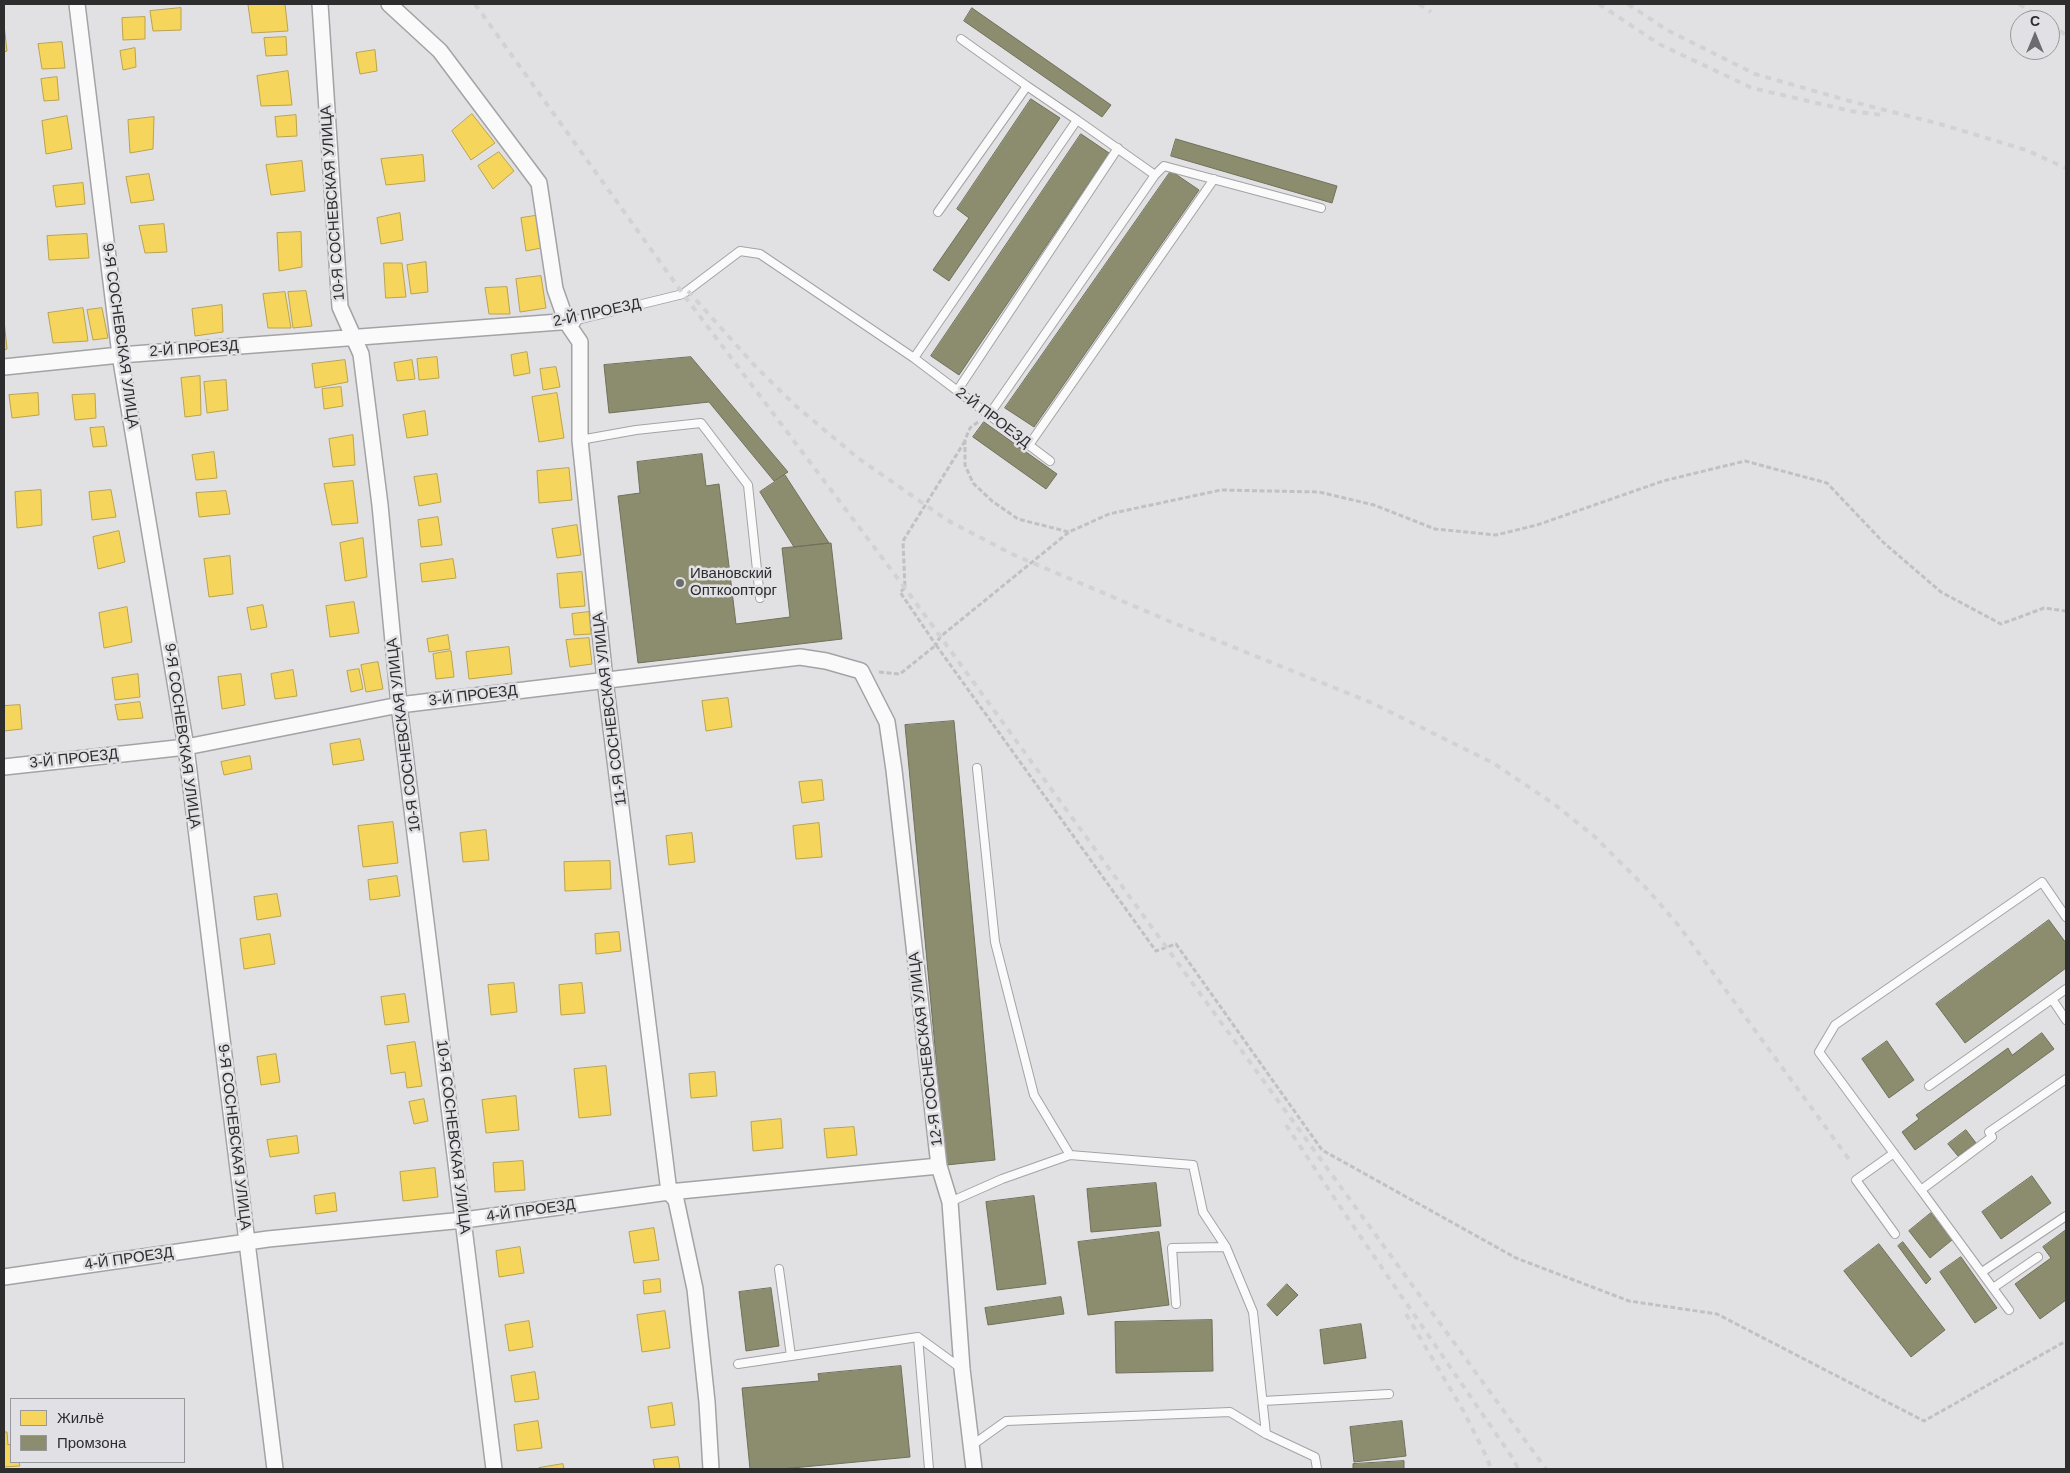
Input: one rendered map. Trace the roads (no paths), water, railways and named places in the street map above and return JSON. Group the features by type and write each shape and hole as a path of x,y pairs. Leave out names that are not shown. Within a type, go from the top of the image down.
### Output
{"street":[{"name":"9-Я СОСНЕВСКАЯ УЛИЦА","path":"77,4 120,355 186,747 275,1469"},
{"name":"10-Я СОСНЕВСКАЯ УЛИЦА","path":"320,4 340,307 361,354 380,505 399,706 494,1469"},
{"name":"11-Я СОСНЕВСКАЯ УЛИЦА","path":"389,4 440,51 539,183 555,289 580,342 580,440 605,680 669,1192 676,1200 695,1289 707,1402 711,1469"},
{"name":"2-Й ПРОЕЗД","path":"4,367 120,355 570,322"},
{"name":"3-Й ПРОЕЗД","path":"4,767 186,747 399,706 800,657 826,660"},
{"name":"12-Я СОСНЕВСКАЯ УЛИЦА","path":"826,660 861,671 886,722 894,770 939,1166 950,1202 962,1369 974,1469"},
{"name":"4-Й ПРОЕЗД","path":"4,1277 247,1242 464,1220 669,1192 939,1166"}],"lane":[{"path":"961,39 1155,175"},
{"path":"938,212 1027,86"},
{"path":"914,358 1077,120"},
{"path":"957,391 1118,148"},
{"path":"989,415 1155,175 1164,166 1321,208"},
{"path":"1029,445 1214,180"},
{"name":"2-Й ПРОЕЗД","path":"570,322 683,294 740,251 760,254 914,358 1050,461"},
{"path":"580,440 636,430 701,423 748,485 760,598"},
{"path":"977,768 995,942 1034,1095 1070,1156"},
{"path":"2009,1310 1819,1052 1835,1024 2042,882 2066,917"},
{"path":"1929,1086 2066,989"},
{"path":"2052,999 2066,1020"},
{"path":"1921,1190 1992,1138 1989,1132 2066,1079"},
{"path":"1894,1153 1856,1180 1895,1234"},
{"path":"950,1202 1002,1179 1070,1156 1193,1165 1203,1212 1226,1247 1253,1312 1266,1434"},
{"path":"1982,1272 2066,1216"},
{"path":"1176,1304 1172,1248 1226,1247"},
{"path":"1993,1288 2038,1257"},
{"path":"779,1269 790,1356"},
{"path":"738,1364 918,1337 962,1369"},
{"path":"918,1337 929,1469"},
{"path":"1263,1401 1390,1394"},
{"path":"971,1446 1006,1421 1230,1412 1266,1434 1315,1457 1316,1469"}],"railway":[{"path":"475,4 683,294 905,588 1546,1469"},
{"path":"1419,4 1431,12"},
{"path":"1599,4 1659,44 1752,88 1851,111 1881,115"},
{"path":"1628,4 1667,30 1755,74 1940,124 2026,150 2066,168"},
{"path":"2019,4 2028,10"},
{"path":"2060,31 2066,35"},
{"path":"688,291 756,367 797,407 858,458 947,520 1012,554 1176,624 1372,703 1493,763 1554,804 1595,837 1648,890 1679,926 1851,1162"},
{"path":"1286,1125 1514,1460 1518,1469"},
{"path":"1406,1314 1464,1412 1491,1469"}],"place":[{"name":"Ивановский Опткоопторг","path":"680,583"}]}
